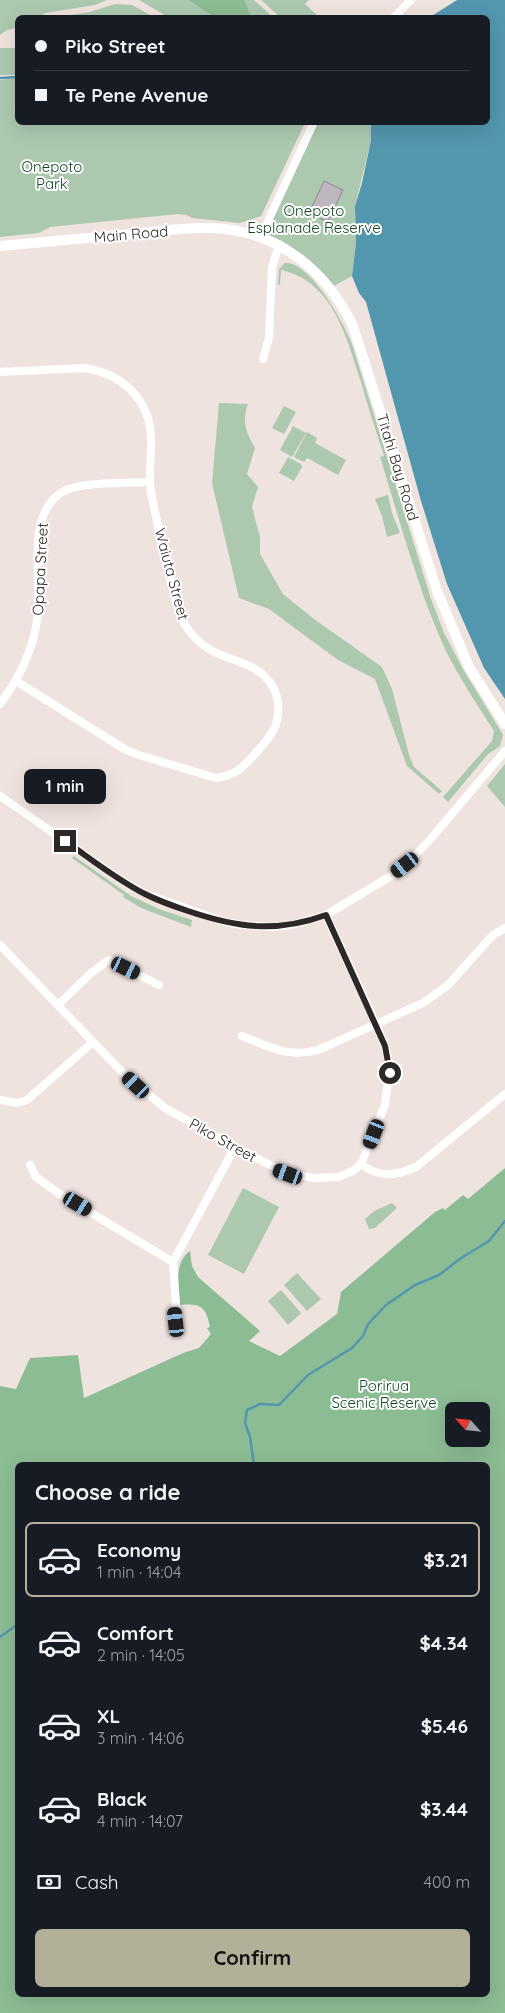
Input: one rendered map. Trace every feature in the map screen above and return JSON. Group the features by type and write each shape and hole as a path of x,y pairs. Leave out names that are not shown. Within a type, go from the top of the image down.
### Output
{"main road":[{"name":"Main Road","path":"0,246 191,228 231,230 261,236"},
{"name":"Titahi Bay Road","path":"261,236 279,244 300,259 330,288 353,326 437,591 469,666 505,724"}],"street":[{"path":"396,15 410,0"},
{"path":"261,236 313,125"},
{"path":"263,359 269,338 272,268 279,244"},
{"name":"Waiuta Street","path":"0,372 84,368 105,372 123,382 139,399 148,417 151,436 150,482 181,618 187,628 205,646 254,668 265,675 275,690 279,709 276,725 270,736 239,769 223,777 205,776 126,750 16,681"},
{"name":"Opapa Street","path":"0,704 16,681 29,655 38,619 39,529 48,506 59,495 71,488 150,482"},
{"path":"0,796 124,882 166,903 222,921 260,927 291,925 326,915 391,876 405,865 428,842 505,751"},
{"path":"326,915 376,1024 386,1052 390,1073 381,1117 361,1164 368,1170 381,1174 403,1173 416,1167 505,1094"},
{"path":"242,1036 281,1052 303,1054 318,1050 423,1003 440,992 493,936 505,928"},
{"name":"Piko Street","path":"0,945 122,1072 154,1100 235,1148 276,1169 302,1177 338,1177 353,1171 361,1164"},
{"path":"58,1005 90,974 109,960 160,985"},
{"path":"0,1100 17,1103 27,1100 93,1042"},
{"path":"178,1333 174,1262 235,1148"},
{"path":"30,1165 36,1177 55,1190 174,1262"}],"green space":[{"path":"0,0 107,0 95,5 42,15 15,15 15,28 7,30 0,35"},
{"path":"139,0 188,0 211,15 165,15"},
{"path":"188,0 245,0 250,15 211,15"},
{"path":"245,0 254,0 271,15 250,15"},
{"path":"261,0 309,0 305,4 317,15 278,15"},
{"path":"115,4 132,5 150,15 71,15 90,12"},
{"path":"0,48 15,48 15,75 0,75"},
{"name":"Onepoto Park","path":"15,78 15,125 304,125 261,216 240,223 192,218 187,215 178,214 50,227 39,233 0,237 0,80"},
{"name":"Onepoto Esplanade Reserve","path":"313,125 371,125 371,140 355,206 356,243 352,276 330,288 312,270 261,236"},
{"path":"285,263 295,265 315,282 334,309 348,334 431,599 444,633 463,669 503,735 500,746 488,754 448,802 443,797 492,741 494,731 450,660 435,626 410,554 380,457 384,456 356,365 343,330 325,299 313,286 299,276 281,270 280,285 278,284 279,269"},
{"path":"219,403 248,404 245,422 255,448 247,474 258,487 252,507 260,537 260,554 283,594 314,619 382,667 392,689 409,755 414,767 442,791 439,794 407,766 375,679 338,660 269,609 239,598 212,483"},
{"path":"284,406 296,412 284,434 272,428"},
{"path":"293,426 306,433 292,457 280,450"},
{"path":"307,432 317,438 315,443 346,460 338,475 307,458 304,462 294,457"},
{"path":"288,457 301,464 302,467 294,481 279,473"},
{"path":"388,495 392,513 400,533 387,537 382,516 375,499"},
{"path":"505,764 505,807 487,786"},
{"path":"74,856 131,896 159,909 192,920 191,927 141,908 123,897 124,895 72,858"},
{"name":"Porirua Scenic Reserve","path":"505,1168 505,2013 0,2013 0,1386 16,1389 30,1358 78,1355 84,1398 183,1353 199,1348 211,1334 207,1328 210,1327 207,1315 198,1306 180,1305 178,1284 181,1262 190,1251 192,1266 198,1277 260,1331 249,1341 280,1356 337,1314 341,1292 435,1212 443,1208 445,1210 463,1195 468,1199"},
{"path":"243,1188 279,1207 244,1274 208,1255"},
{"path":"392,1203 397,1208 375,1228 369,1229 365,1219 374,1211"},
{"path":"297,1273 321,1299 307,1311 284,1285"},
{"path":"281,1290 301,1313 288,1325 268,1301"}],"water":[{"path":"457,0 505,0 505,699 484,668 447,584 421,501 366,302 359,293 352,276 356,243 355,206 371,140 371,125 490,125 490,15 433,15"}],"building":[{"path":"324,181 343,190 328,222 309,213"}],"waterway":[{"path":"0,78 15,77"},
{"path":"254,1462 250,1437 245,1423 247,1410 260,1404 279,1405 308,1375 352,1348 363,1336 368,1324 386,1305 415,1285 439,1275 461,1258 489,1241 505,1221"},
{"path":"0,1637 15,1626"}],"route":[{"path":"65,841 124,882 146,894 166,903 222,921 242,925 273,927 291,925 326,915 385,1046 390,1073"}]}
